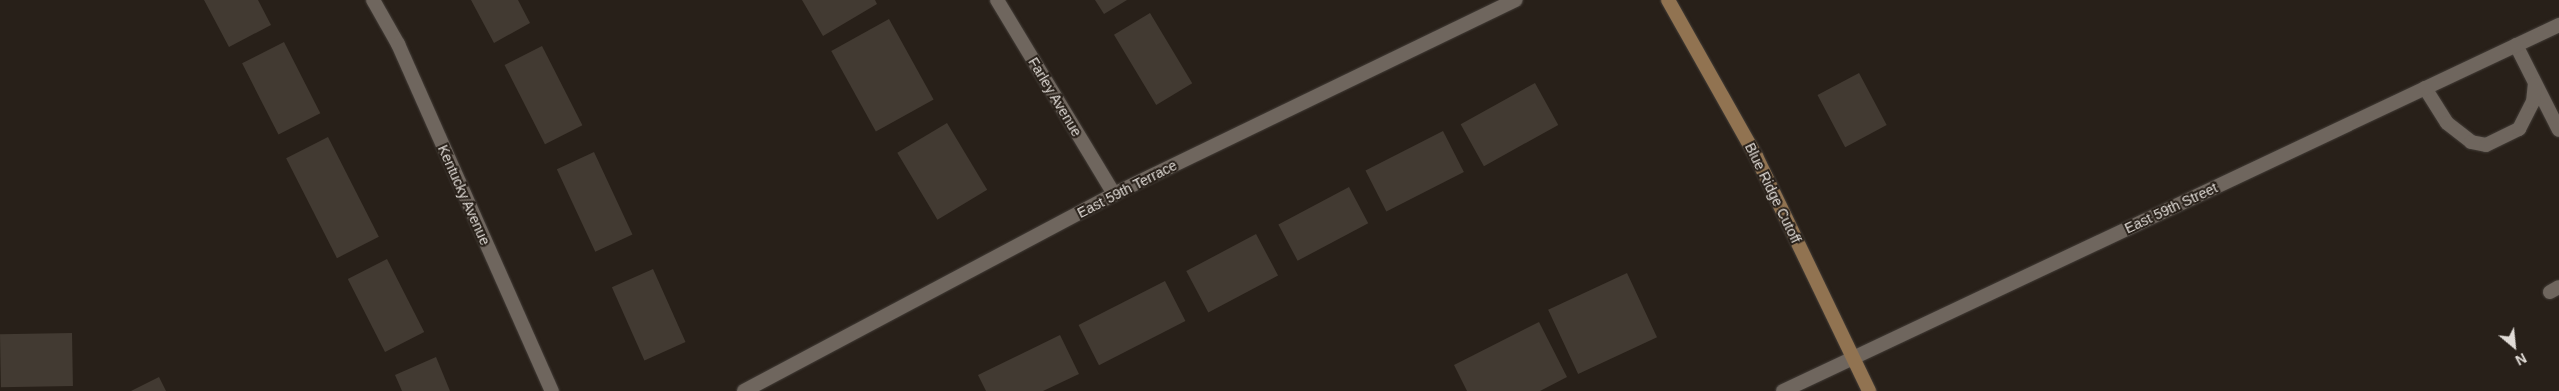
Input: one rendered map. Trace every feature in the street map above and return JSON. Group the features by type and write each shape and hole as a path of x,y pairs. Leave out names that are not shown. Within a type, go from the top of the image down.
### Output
{"main road":[{"name":"Blue Ridge Cutoff","path":"1668,0 1756,156 1869,391"}],"street":[{"name":"Kentucky Avenue","path":"373,0 398,44 552,391"},
{"name":"Farley Avenue","path":"997,0 1114,194"},
{"name":"East 59th Terrace","path":"744,391 1114,194 1516,0"},
{"name":"East 59th Street","path":"1783,391 2559,24"},
{"path":"2516,45 2559,130"},
{"path":"2425,88 2447,123 2471,142 2486,145 2519,129 2534,102 2536,84"}],"building":[{"path":"204,0 258,0 271,25 229,47"},
{"path":"471,0 518,0 530,23 494,43"},
{"path":"802,0 875,0 877,4 823,36"},
{"path":"1095,0 1127,0 1104,14"},
{"path":"1150,13 1192,83 1156,105 1114,35"},
{"path":"889,19 934,99 876,131 831,51"},
{"path":"284,42 320,113 278,135 242,63"},
{"path":"542,46 582,125 545,144 505,65"},
{"path":"1859,73 1887,125 1845,147 1818,95"},
{"path":"1535,83 1558,125 1484,166 1461,124"},
{"path":"947,123 987,190 937,220 897,153"},
{"path":"1443,131 1464,172 1386,211 1365,170"},
{"path":"328,137 379,237 337,258 286,158"},
{"path":"594,152 632,234 595,252 557,169"},
{"path":"1349,187 1368,223 1298,261 1278,225"},
{"path":"1256,234 1278,275 1208,313 1186,271"},
{"path":"387,259 424,332 385,352 348,279"},
{"path":"653,269 686,342 644,360 612,287"},
{"path":"1627,273 1657,337 1578,374 1548,310"},
{"path":"1165,281 1185,321 1099,365 1079,325"},
{"path":"1539,322 1567,377 1540,391 1467,391 1454,365"},
{"path":"72,333 73,386 1,387 0,334"},
{"path":"1060,335 1079,374 1043,391 986,391 978,375"},
{"path":"436,357 450,391 402,391 395,375"},
{"path":"159,377 166,391 131,391"}]}
